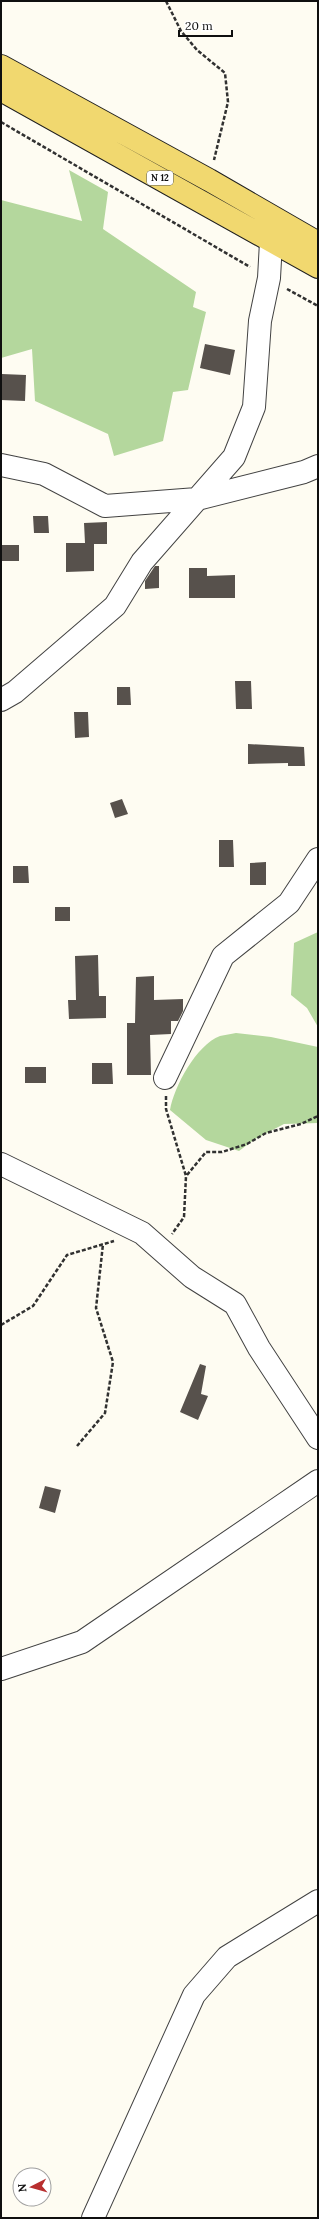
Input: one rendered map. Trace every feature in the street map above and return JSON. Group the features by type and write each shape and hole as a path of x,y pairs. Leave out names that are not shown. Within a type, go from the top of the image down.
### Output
{"main road":[{"name":"N 12","path":"1,66 209,180 318,242"},
{"name":"N 12","path":"1,90 318,267"}],"street":[{"path":"1,700 15,692 115,606 142,562 234,457 254,408 260,321 268,278 271,242"},
{"path":"1,465 44,474 105,506 197,498 304,472 318,466"},
{"path":"165,1078 223,956 289,903 318,859"},
{"path":"1,1164 142,1233 192,1277 235,1304 258,1348 318,1438"},
{"path":"1,1669 82,1642 318,1481"},
{"path":"93,2218 194,1995 227,1957 318,1901"}],"path":[{"path":"166,1 181,31 197,50 225,74 228,102 209,180"},
{"path":"1,122 318,306"},
{"path":"161,1249 184,1217 186,1176 166,1109 165,1078"},
{"path":"186,1176 206,1152 222,1152 247,1144 266,1133 301,1124 318,1116"},
{"path":"1,1325 33,1306 67,1255 142,1233"},
{"path":"77,1446 105,1413 112,1362 96,1308 103,1244"}],"green space":[{"path":"69,170 108,192 103,229 196,292 193,307 206,312 188,390 173,392 163,441 114,456 108,434 35,401 32,349 1,358 1,200 82,221"},
{"path":"318,932 318,1027 307,1008 291,995 294,943"},
{"path":"236,1033 271,1037 318,1047 318,1123 284,1124 255,1139 239,1151 206,1140 170,1110 181,1079 195,1057 211,1041 220,1036"}],"building":[{"path":"205,344 235,350 230,375 200,368"},
{"path":"2,374 26,375 25,401 1,400"},
{"path":"33,516 48,516 49,533 34,533"},
{"path":"107,522 107,544 94,544 94,571 66,572 66,543 85,543 84,523"},
{"path":"1,545 19,545 19,561 1,561"},
{"path":"155,566 159,566 159,588 145,589 145,581"},
{"path":"189,568 207,568 207,576 235,575 235,598 189,598"},
{"path":"235,681 251,681 252,709 236,709"},
{"path":"117,687 130,687 131,705 117,705"},
{"path":"74,712 88,712 89,737 75,738"},
{"path":"248,744 304,747 305,766 288,766 288,763 248,764"},
{"path":"122,799 128,814 115,818 110,803"},
{"path":"219,840 233,840 234,867 219,867"},
{"path":"266,862 266,885 250,885 250,863"},
{"path":"13,866 28,866 29,883 13,883"},
{"path":"55,907 70,907 70,921 55,921"},
{"path":"98,955 99,996 106,996 106,1018 69,1019 68,1000 76,1000 75,956"},
{"path":"154,976 154,1000 183,999 183,1011 178,1021 171,1021 171,1034 150,1035 151,1075 127,1075 127,1023 135,1023 136,977"},
{"path":"92,1063 112,1063 113,1084 92,1084"},
{"path":"25,1067 46,1067 46,1083 25,1083"},
{"path":"200,1364 206,1366 201,1394 208,1396 198,1420 180,1412"},
{"path":"45,1486 61,1490 55,1513 39,1508"}]}
